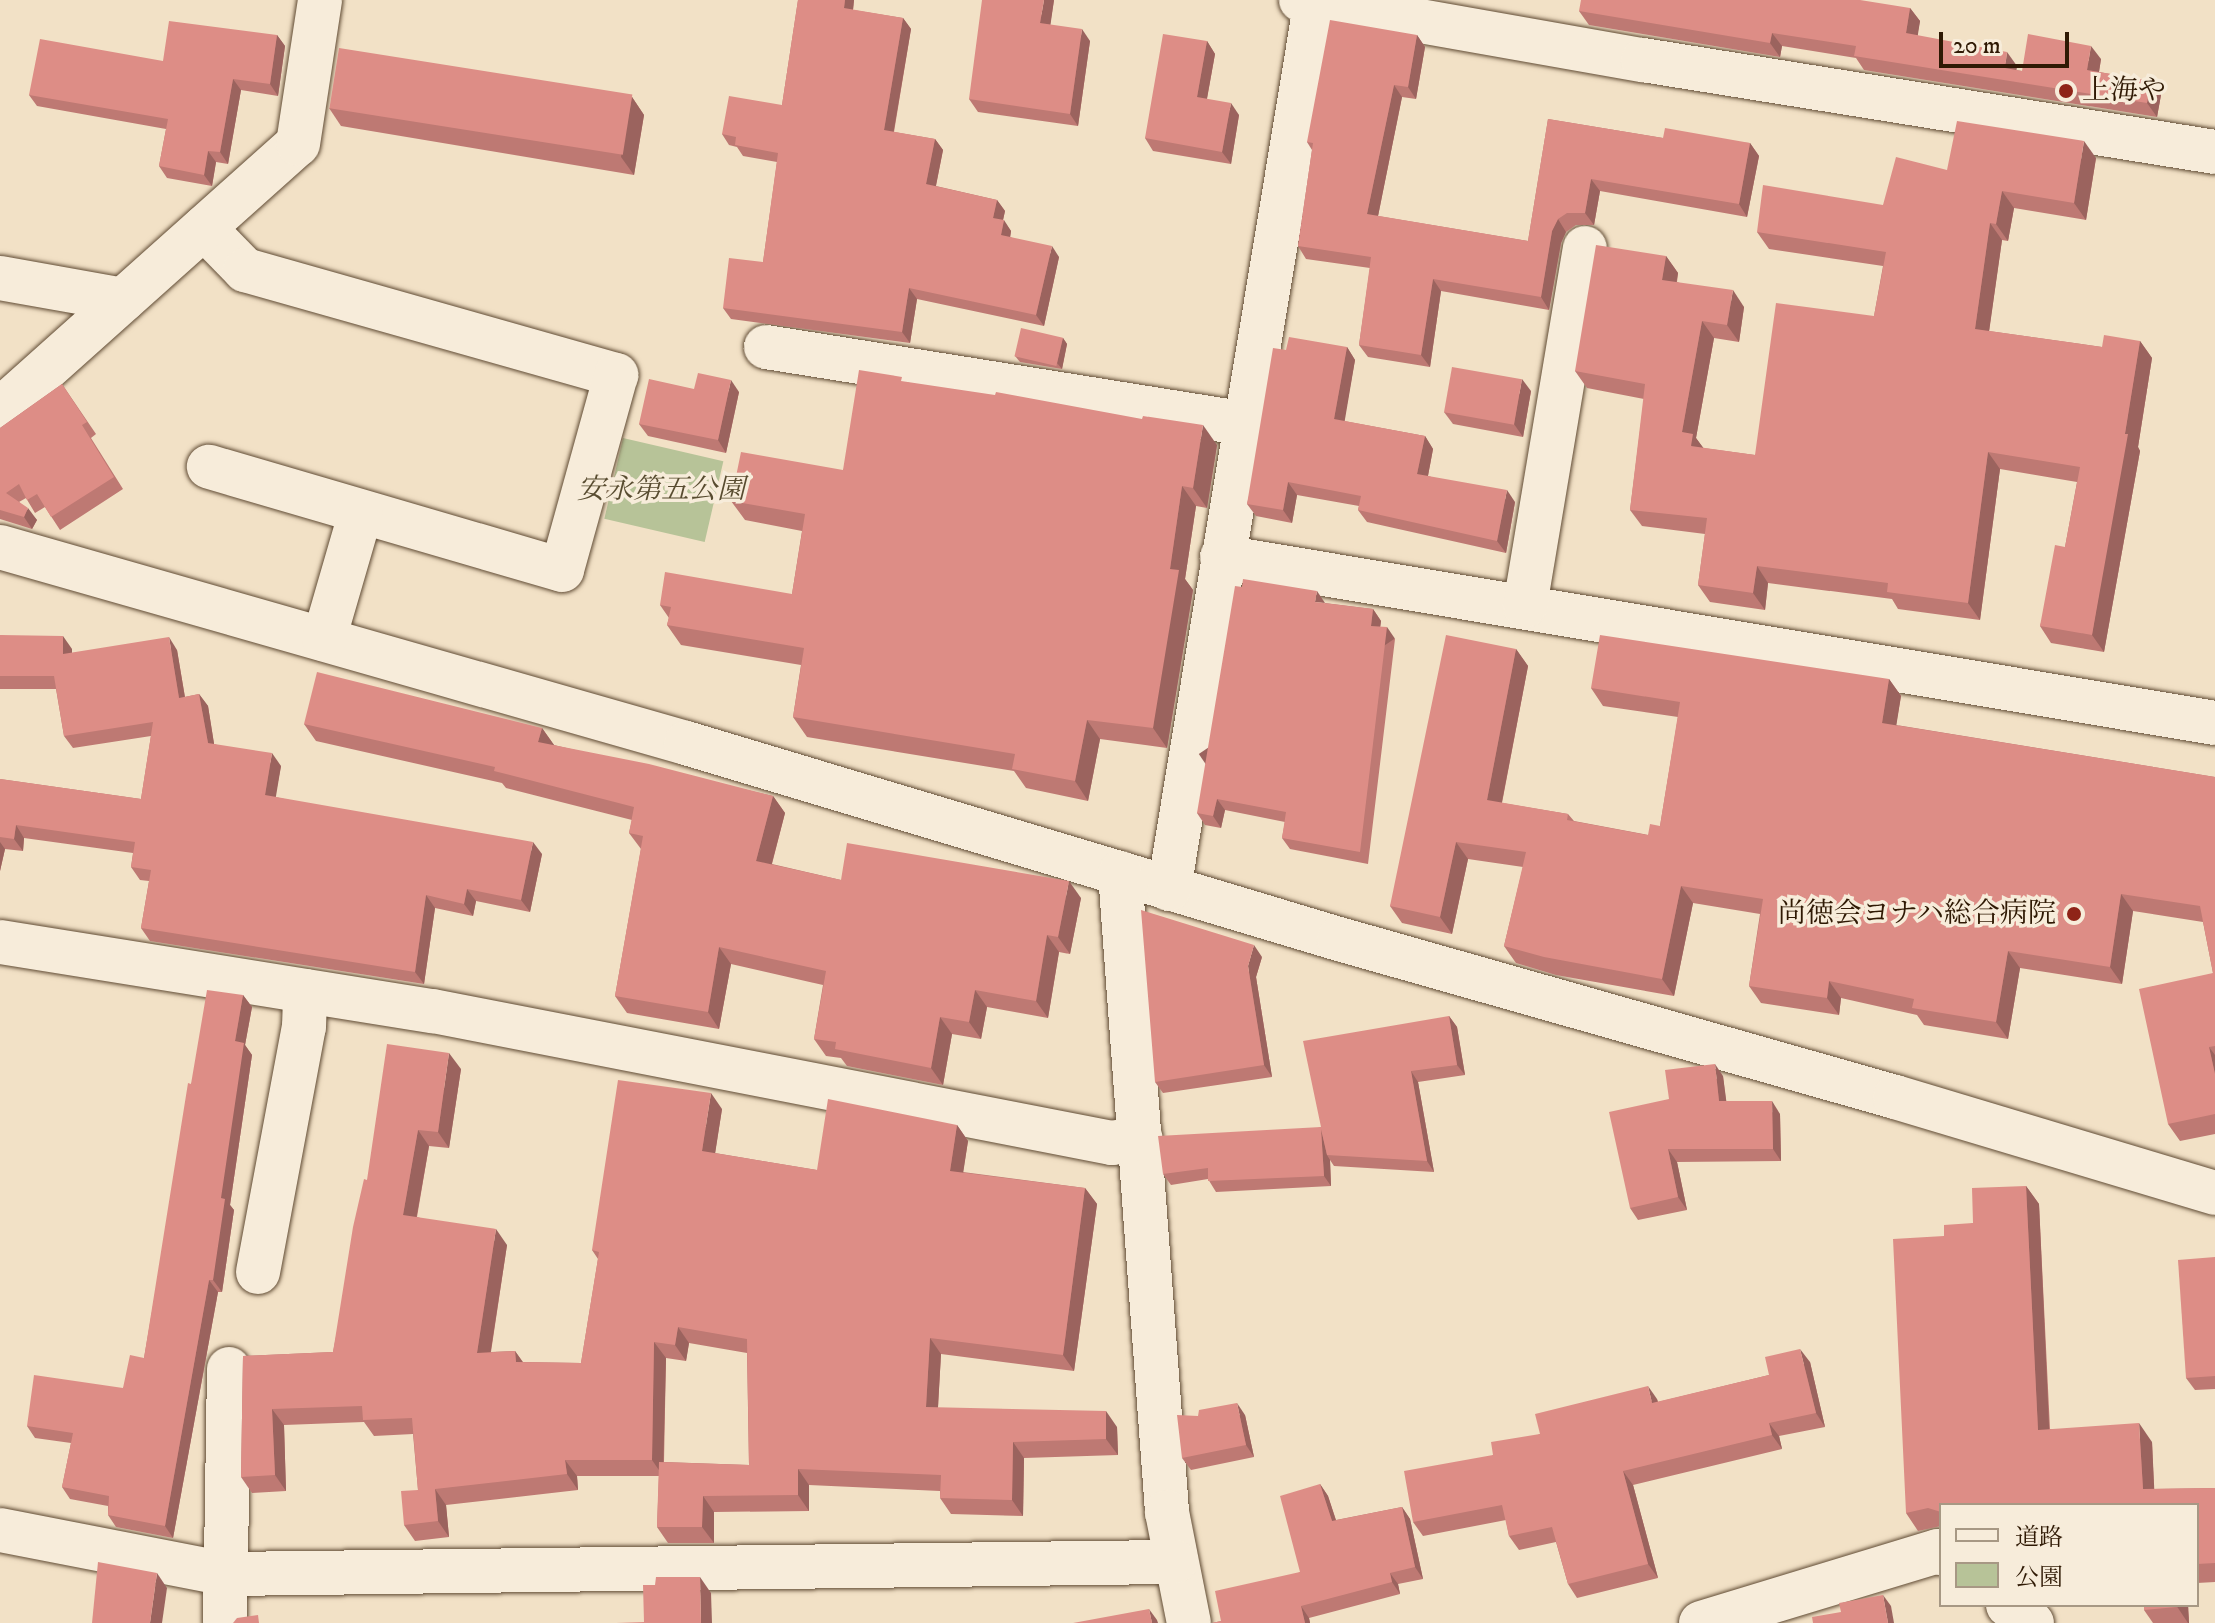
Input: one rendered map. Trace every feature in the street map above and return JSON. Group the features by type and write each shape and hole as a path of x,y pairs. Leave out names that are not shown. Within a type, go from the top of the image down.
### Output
{"street":[{"path":"0,410 298,144 320,0"},
{"path":"1169,889 1311,1 1643,60 2215,152"},
{"path":"204,228 245,270 616,375 562,570 209,467"},
{"path":"1525,606 1585,248"},
{"path":"0,278 123,300"},
{"path":"766,347 1245,424"},
{"path":"324,639 361,512"},
{"path":"0,547 2215,1193"},
{"path":"1222,557 2215,723"},
{"path":"1120,873 1167,1512 1189,1623"},
{"path":"0,942 433,1011 1112,1143 1141,1138"},
{"path":"258,1272 304,1027 305,991"},
{"path":"225,1623 229,1369"},
{"path":"0,1530 227,1574 1175,1562"},
{"path":"1701,1623 1939,1552"},
{"path":"2011,1607 2032,1623"}],"green space":[{"name":"安永第五公園","path":"623,438 723,461 705,542 604,519"}],"building":[{"path":"798,0 845,0 844,8 903,18 884,130 935,139 926,184 997,200 993,218 1004,220 1001,235 1052,246 1036,315 909,288 902,332 723,308 729,258 763,262 778,153 735,145 736,137 722,134 729,96 782,105"},
{"path":"982,0 1044,0 1040,23 1082,29 1070,114 969,99"},
{"path":"1581,0 1860,0 1910,8 1906,33 2007,52 2005,68 2022,71 2028,34 2091,46 2087,70 2151,81 2147,103 1854,56 1856,46 1772,33 1770,43 1579,11"},
{"path":"1330,20 1417,35 1408,87 1394,85 1367,214 1528,241 1548,119 1663,138 1665,128 1750,143 1739,204 1591,179 1585,213 1567,213 1558,219 1552,231 1541,297 1433,279 1421,355 1359,345 1371,257 1298,246 1313,143 1307,142"},
{"path":"169,21 277,35 270,84 233,79 220,152 208,151 204,175 159,166 168,119 29,95 40,39 163,61"},
{"path":"1163,34 1207,41 1197,97 1231,103 1222,152 1145,138"},
{"path":"339,48 632,94 623,155 329,108"},
{"path":"1957,121 2084,141 2074,203 2002,191 1996,224 1990,223 1975,329 2102,347 2104,335 2140,341 2125,434 2128,434 2092,635 2040,626 2055,545 2065,547 2080,467 1988,452 1968,603 1887,592 1888,583 1757,566 1753,593 1698,585 1707,518 1630,510 1645,384 1575,371 1596,245 1666,256 1662,280 1733,290 1727,325 1702,321 1682,432 1693,434 1691,446 1755,455 1776,303 1874,316 1886,252 1757,232 1763,185 1883,205 1896,157 1947,170"},
{"path":"1021,328 1063,338 1056,366 1014,356"},
{"path":"1289,337 1347,347 1334,419 1425,436 1417,474 1507,490 1497,541 1358,510 1361,496 1288,482 1283,510 1247,504 1273,348 1286,350"},
{"path":"1452,367 1522,379 1514,425 1444,412"},
{"path":"859,370 902,377 901,381 995,395 996,392 1142,419 1143,416 1203,425 1193,488 1182,486 1170,569 1179,570 1153,728 1087,720 1075,781 1012,769 1015,754 793,717 804,648 667,625 671,607 660,605 665,572 792,594 805,514 731,501 741,452 843,470"},
{"path":"698,373 731,380 718,440 639,424 649,379 694,389"},
{"path":"62,384 87,422 82,425 114,477 51,517 37,494 27,500 19,484 6,493 28,508 24,517 0,510 0,428"},
{"path":"1243,579 1317,591 1315,602 1373,609 1371,626 1387,627 1360,852 1282,838 1286,812 1217,799 1213,816 1197,813 1235,586 1242,587"},
{"path":"0,635 63,636 63,654 169,637 179,698 199,694 208,743 272,753 265,795 533,842 521,900 467,889 464,904 426,895 415,972 141,928 151,870 131,867 135,842 16,825 14,839 0,837 0,779 141,799 153,722 64,736 54,676 0,676"},
{"path":"1446,635 1516,649 1487,800 1568,814 1567,820 1648,835 1650,824 1660,826 1680,702 1591,688 1600,635 1889,679 1882,723 2215,777 2215,1046 2209,1047 2215,1074 2215,1114 2168,1124 2139,989 2213,973 2200,906 2121,894 2110,967 2008,951 1996,1022 1912,1008 1914,999 1829,981 1827,998 1749,986 1763,899 1681,886 1662,979 1544,957 1504,946 1526,852 1456,842 1440,917 1390,906"},
{"path":"317,672 542,728 538,742 649,764 773,796 756,861 841,880 847,843 1069,881 1058,937 1047,935 1036,1001 975,990 969,1022 940,1017 931,1068 835,1049 836,1042 814,1039 826,971 719,947 708,1012 615,996 643,836 629,833 634,807 494,771 495,767 304,724"},
{"path":"1141,910 1254,945 1248,966 1264,1065 1155,1082"},
{"path":"207,990 243,995 235,1041 244,1043 221,1198 225,1199 213,1280 209,1280 165,1526 108,1515 109,1496 62,1487 73,1433 27,1426 34,1375 123,1388 130,1355 144,1358 188,1083 191,1084"},
{"path":"1449,1016 1457,1065 1411,1071 1427,1161 1327,1155 1321,1129 1324,1176 1208,1181 1208,1168 1163,1174 1158,1136 1321,1127 1303,1041"},
{"path":"387,1044 449,1053 438,1132 418,1130 403,1215 496,1229 477,1353 515,1351 516,1362 581,1363 599,1252 592,1250 618,1080 711,1093 702,1151 817,1170 828,1099 957,1125 950,1171 1085,1188 1063,1355 930,1338 926,1407 1106,1411 1106,1439 1013,1442 1012,1500 940,1498 941,1475 798,1469 798,1495 703,1496 702,1527 657,1527 659,1462 749,1465 747,1339 678,1327 675,1345 654,1342 652,1460 565,1460 567,1474 435,1489 438,1521 404,1525 401,1491 418,1490 412,1418 363,1420 362,1406 272,1409 275,1475 241,1477 243,1356 333,1352 353,1227 364,1179 367,1180"},
{"path":"1715,1064 1719,1101 1772,1101 1773,1149 1668,1149 1678,1197 1630,1208 1609,1112 1669,1099 1665,1070"},
{"path":"2026,1186 2038,1430 2139,1423 2143,1489 2215,1488 2215,1563 2199,1564 2199,1503 1939,1503 1939,1511 1928,1508 1906,1513 1893,1239 1944,1236 1944,1225 1973,1223 1972,1188"},
{"path":"2215,1257 2215,1376 2186,1378 2178,1260"},
{"path":"1800,1349 1816,1413 1769,1423 1772,1435 1623,1471 1648,1564 1568,1584 1552,1527 1509,1536 1502,1505 1413,1522 1404,1471 1493,1455 1491,1442 1540,1434 1535,1414 1648,1386 1652,1403 1769,1375 1765,1357"},
{"path":"1237,1403 1246,1445 1182,1458 1177,1415 1198,1416 1199,1410"},
{"path":"1320,1484 1332,1521 1402,1507 1415,1567 1390,1573 1392,1582 1301,1606 1305,1623 1212,1623 1221,1621 1215,1591 1300,1572 1280,1496"},
{"path":"98,1562 157,1573 150,1623 92,1623"},
{"path":"656,1577 700,1577 701,1623 616,1623 644,1622 643,1585 655,1585"},
{"path":"1883,1595 1888,1623 1813,1623 1812,1617 1841,1612 1839,1603"},
{"path":"2144,1607 2177,1607 2144,1610"},
{"path":"1149,1609 1152,1623 1073,1623"},
{"path":"258,1615 259,1623 233,1623 237,1618"}],"place":[{"name":"上海や","path":"2066,91"},
{"name":"尚徳会ヨナハ総合病院","path":"2074,914"}]}
